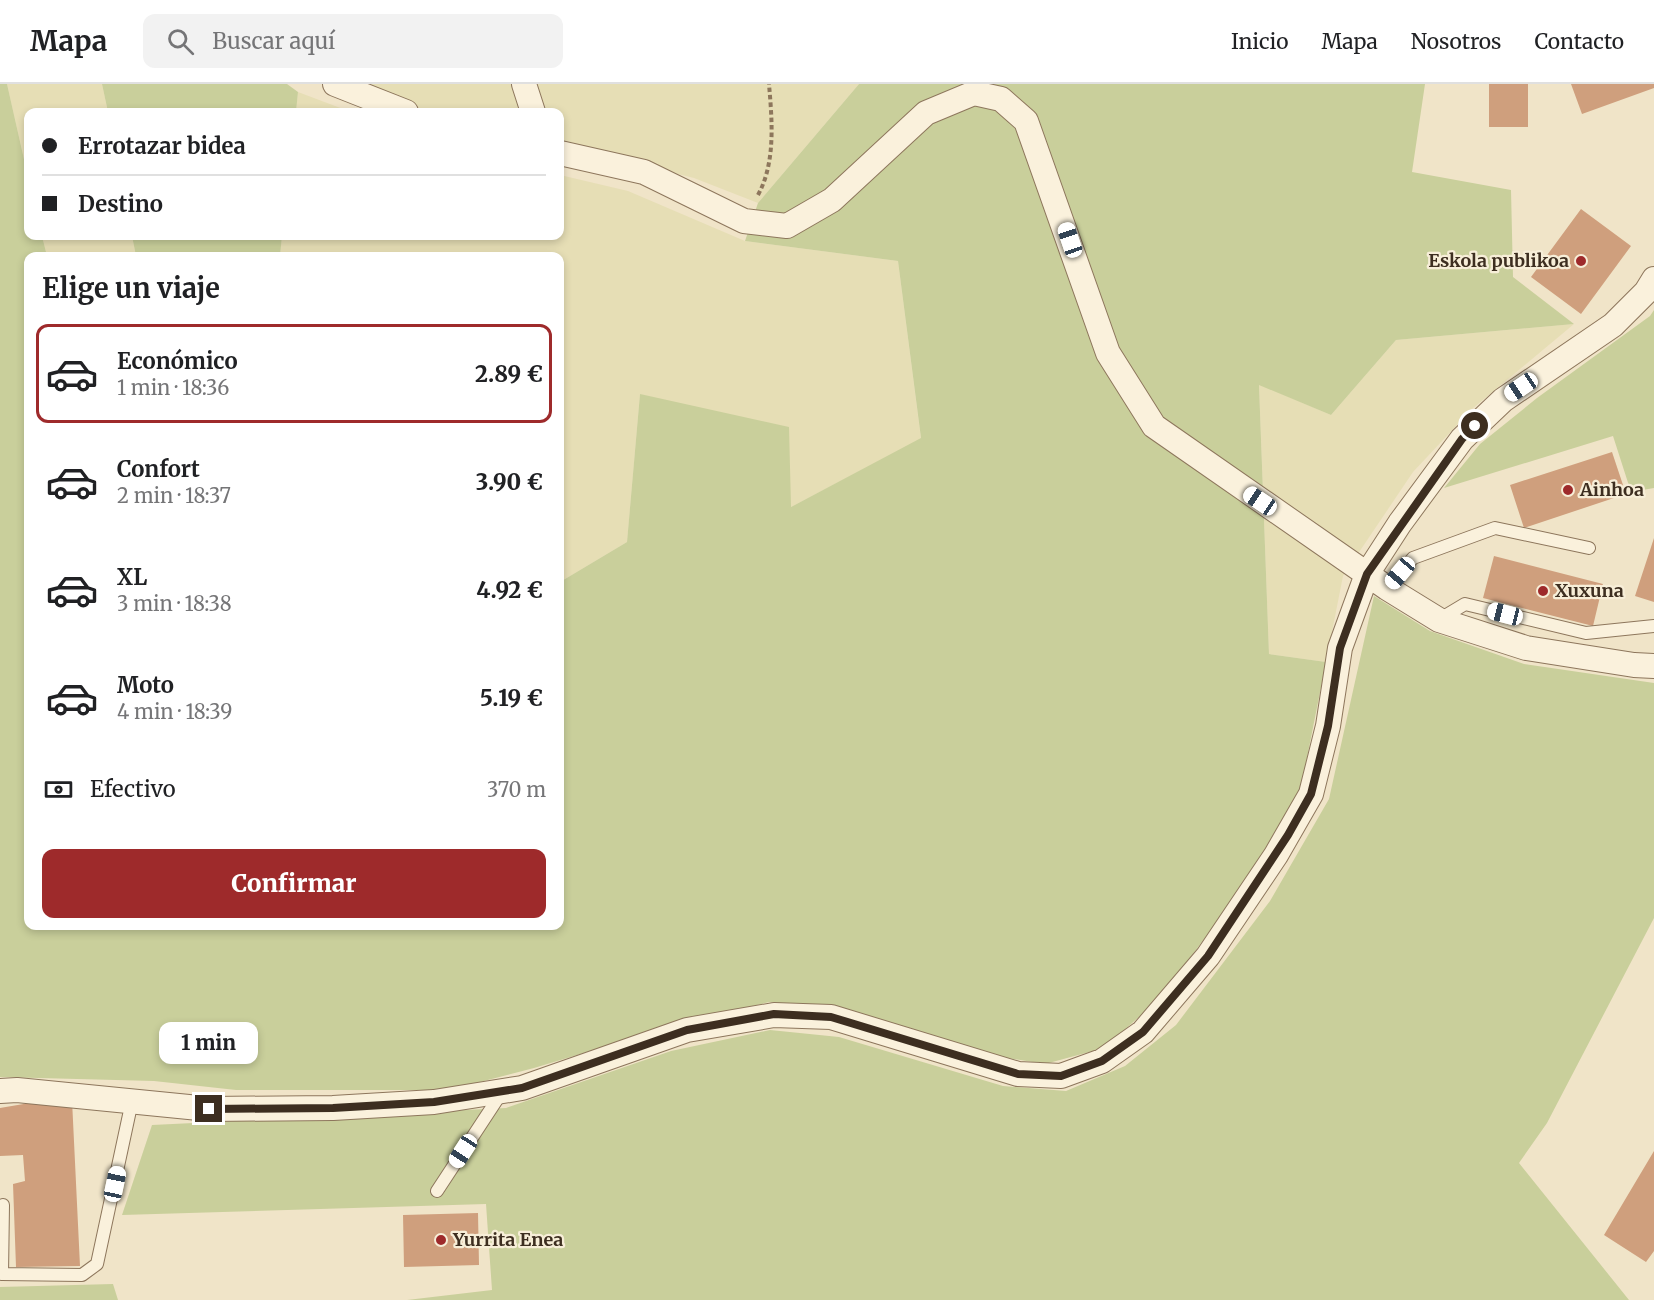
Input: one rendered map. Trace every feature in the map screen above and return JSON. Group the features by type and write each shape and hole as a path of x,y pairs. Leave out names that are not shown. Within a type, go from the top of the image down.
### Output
{"street":[{"path":"335,84 396,108"},
{"path":"524,84 532,108"},
{"path":"564,154 644,172 744,221 787,225 832,200 926,113 974,93 1001,99 1026,121 1108,353 1154,426 1387,588 1439,620 1526,648 1654,666"},
{"path":"0,1091 16,1090 209,1109 333,1108 434,1102 522,1088 687,1030 774,1014 831,1017 1018,1074 1061,1076 1102,1061 1143,1032 1208,956 1276,855 1311,794 1328,726 1340,648 1367,574 1462,439 1503,400 1613,325 1646,292 1654,279"}],"lane":[{"path":"1387,588 1413,558 1496,528 1589,548"},
{"path":"1439,620 1465,604 1586,633 1654,626"},
{"path":"437,1191 503,1091"},
{"path":"3,1205 2,1274 82,1275 98,1264 132,1101"}],"path":[{"path":"744,221 765,183 773,130 769,84"}],"shaded area":[{"path":"7,84 102,84 107,108 24,108 24,159"},
{"path":"356,84 859,84 758,203 694,178 564,146 564,108 419,108"},
{"path":"298,92 340,108 296,108"},
{"path":"564,176 628,191 745,241 898,261 921,439 791,507 640,394 627,542 564,580 564,252 280,252 282,240 564,240"},
{"path":"43,240 133,240 135,252 46,252"},
{"path":"1574,324 1472,409 1413,472 1343,576 1326,662 1269,654 1259,384 1331,415 1396,340"}],"green space":[{"path":"0,84 7,84 24,159 24,240 43,240 46,252 24,252 24,930 564,930 564,580 627,542 640,394 789,427 791,507 921,438 898,261 745,241 758,203 859,84 1425,84 1412,172 1511,190 1513,277 1574,324 1396,340 1331,415 1259,385 1269,654 1326,662 1301,788 1255,872 1158,1000 1104,1048 1045,1064 977,1053 846,1009 769,1002 680,1024 534,1068 449,1090 236,1090 154,1081 0,1077"},
{"path":"102,84 287,84 298,92 296,108 107,108"},
{"path":"133,240 282,240 280,252 135,252"},
{"path":"1654,310 1654,488 1631,492 1613,436 1444,488 1480,444 1537,398 1650,316"},
{"path":"1374,596 1430,631 1524,664 1654,683 1654,918 1547,1123 1519,1163 1629,1300 407,1300 492,1290 486,1204 122,1215 152,1125 506,1108 671,1051 770,1030 839,1037 1003,1086 1066,1091 1125,1066 1176,1025 1270,901 1329,799"},
{"path":"113,1284 118,1300 0,1300 0,1287"}],"building":[{"path":"1489,84 1528,84 1528,127 1489,127"},
{"path":"1571,84 1654,84 1654,88 1582,114"},
{"name":"Eskola publikoa","path":"1581,209 1631,246 1581,314 1531,277"},
{"name":"Ainhoa","path":"1612,452 1626,494 1524,528 1510,485"},
{"path":"1654,538 1654,602 1635,596"},
{"name":"Xuxuna","path":"1494,556 1603,584 1593,626 1483,598"},
{"path":"47,1100 72,1100 80,1266 16,1267 13,1184 25,1181 23,1155 0,1156 0,1108"},
{"path":"1654,1151 1654,1251 1646,1262 1604,1235"},
{"name":"Yurrita Enea","path":"478,1213 479,1265 404,1267 403,1215"}],"place":[{"name":"Eskola publikoa","path":"1581,261"},
{"name":"Ainhoa","path":"1568,490"},
{"name":"Xuxuna","path":"1543,591"},
{"name":"Yurrita Enea","path":"441,1240"}],"route":[{"path":"209,1109 333,1108 434,1102 522,1088 687,1030 774,1014 831,1017 1018,1074 1061,1076 1102,1061 1143,1032 1208,956 1276,855 1311,794 1328,726 1340,648 1367,574 1462,439 1475,426"}]}
